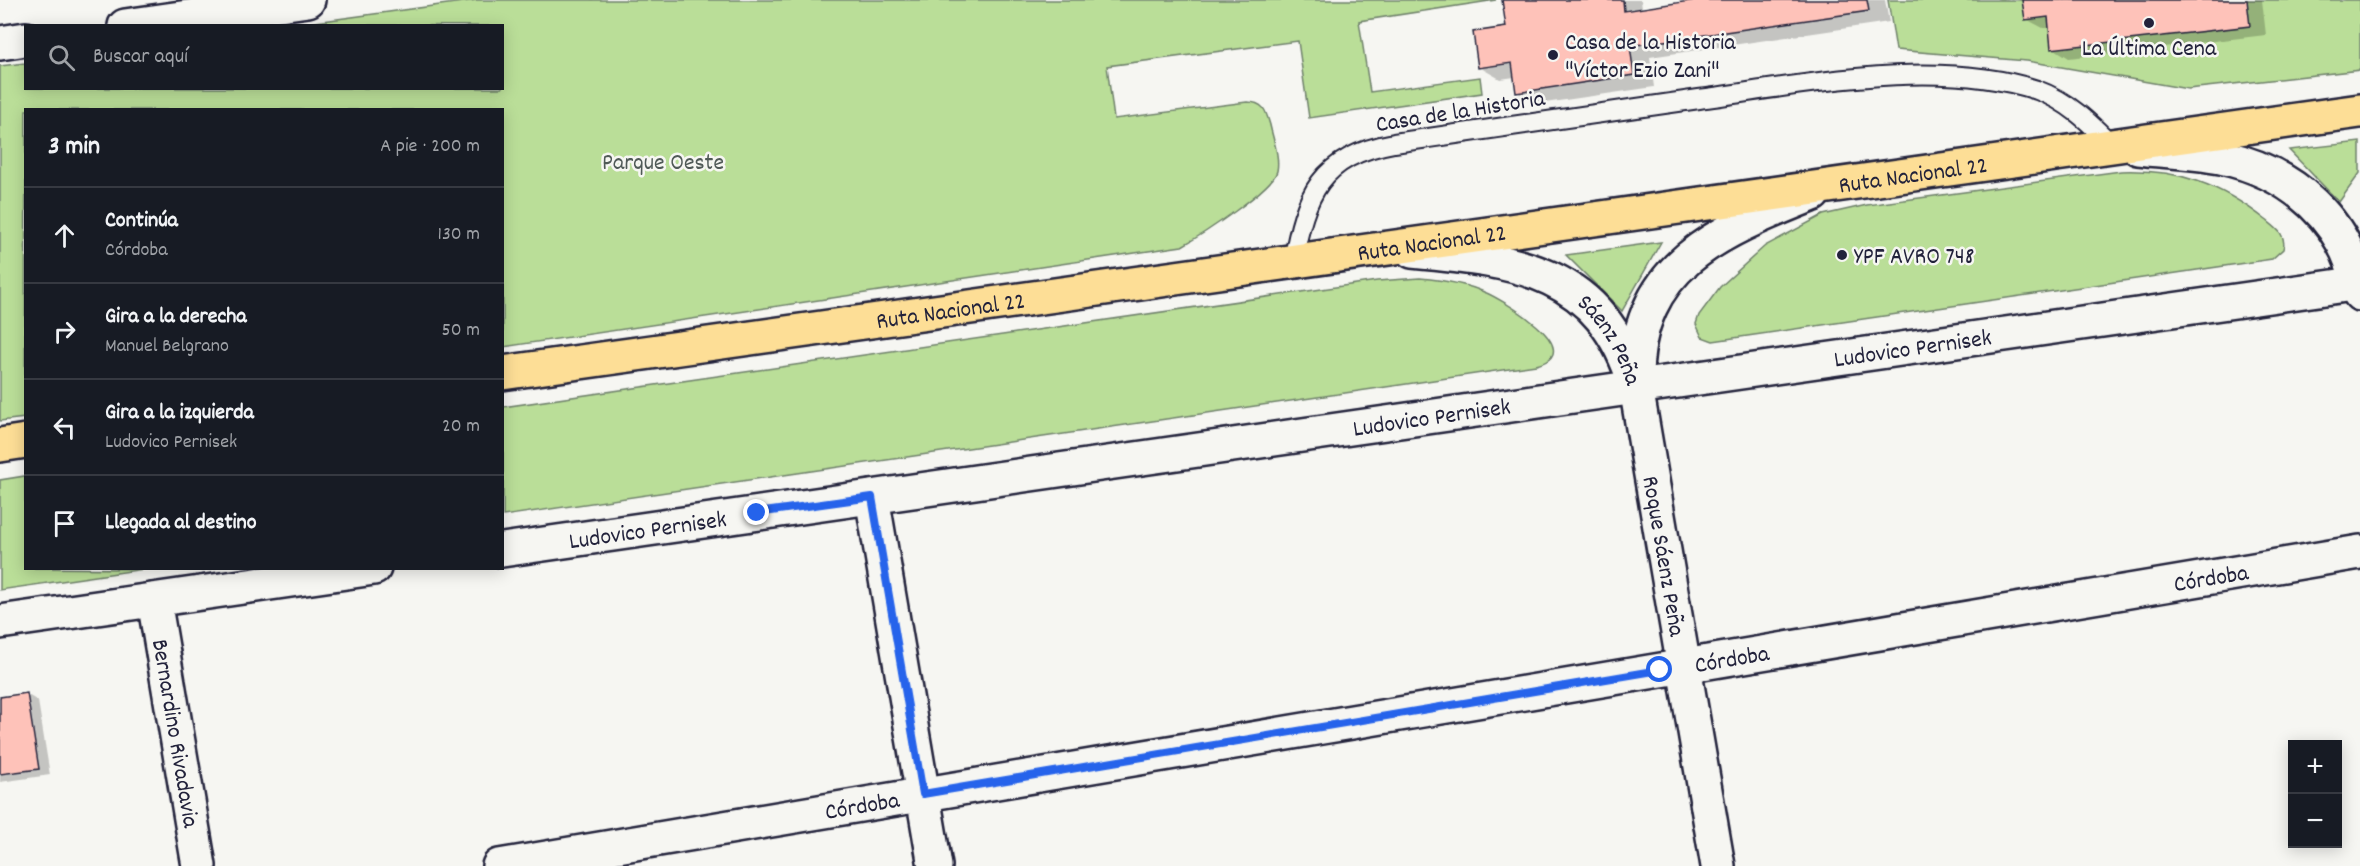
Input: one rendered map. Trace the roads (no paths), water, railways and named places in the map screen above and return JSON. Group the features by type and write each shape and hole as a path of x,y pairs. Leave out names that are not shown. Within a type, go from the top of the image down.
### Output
{"highway":[{"name":"Ruta Nacional 22","path":"504,374 2360,111"},
{"path":"0,445 24,441"}],"street":[{"path":"136,24 245,4 308,0"},
{"path":"0,43 24,39"},
{"path":"2113,146 2218,157 2247,164 2274,175 2299,191 2329,220 2349,254 2359,287"},
{"name":"Sáenz Peña","path":"1636,387 1637,356 1642,331 1652,305 1675,270 1709,240 1734,226 1833,185"},
{"path":"2359,287 2360,240"},
{"name":"Sáenz Peña","path":"1386,249 1495,260 1524,267 1551,278 1582,299 1606,323 1621,346 1636,387"},
{"name":"Ludovico Pernisek","path":"504,550 1636,387 2359,287"},
{"name":"Roque Sáenz Peña","path":"1636,387 1718,866"},
{"path":"872,497 935,866"},
{"name":"Córdoba","path":"499,866 2360,552"},
{"path":"0,622 361,570"},
{"name":"Bernardino Rivadavia","path":"154,600 199,866"}],"lane":[{"name":"Casa de la Historia","path":"1293,262 1300,224 1311,195 1330,170 1359,152 1394,142 1853,78 1905,75 1984,80 2023,86 2053,96 2081,116 2113,146"}],"place":[{"name":"La Última Cena","path":"2149,23"},
{"name":"Casa de la Historia \"Víctor Ezio Zani\"","path":"1553,55"},
{"name":"YPF AVRO 748","path":"1842,255"}],"park label":[{"name":"Parque Oeste","path":"663,161"}]}
